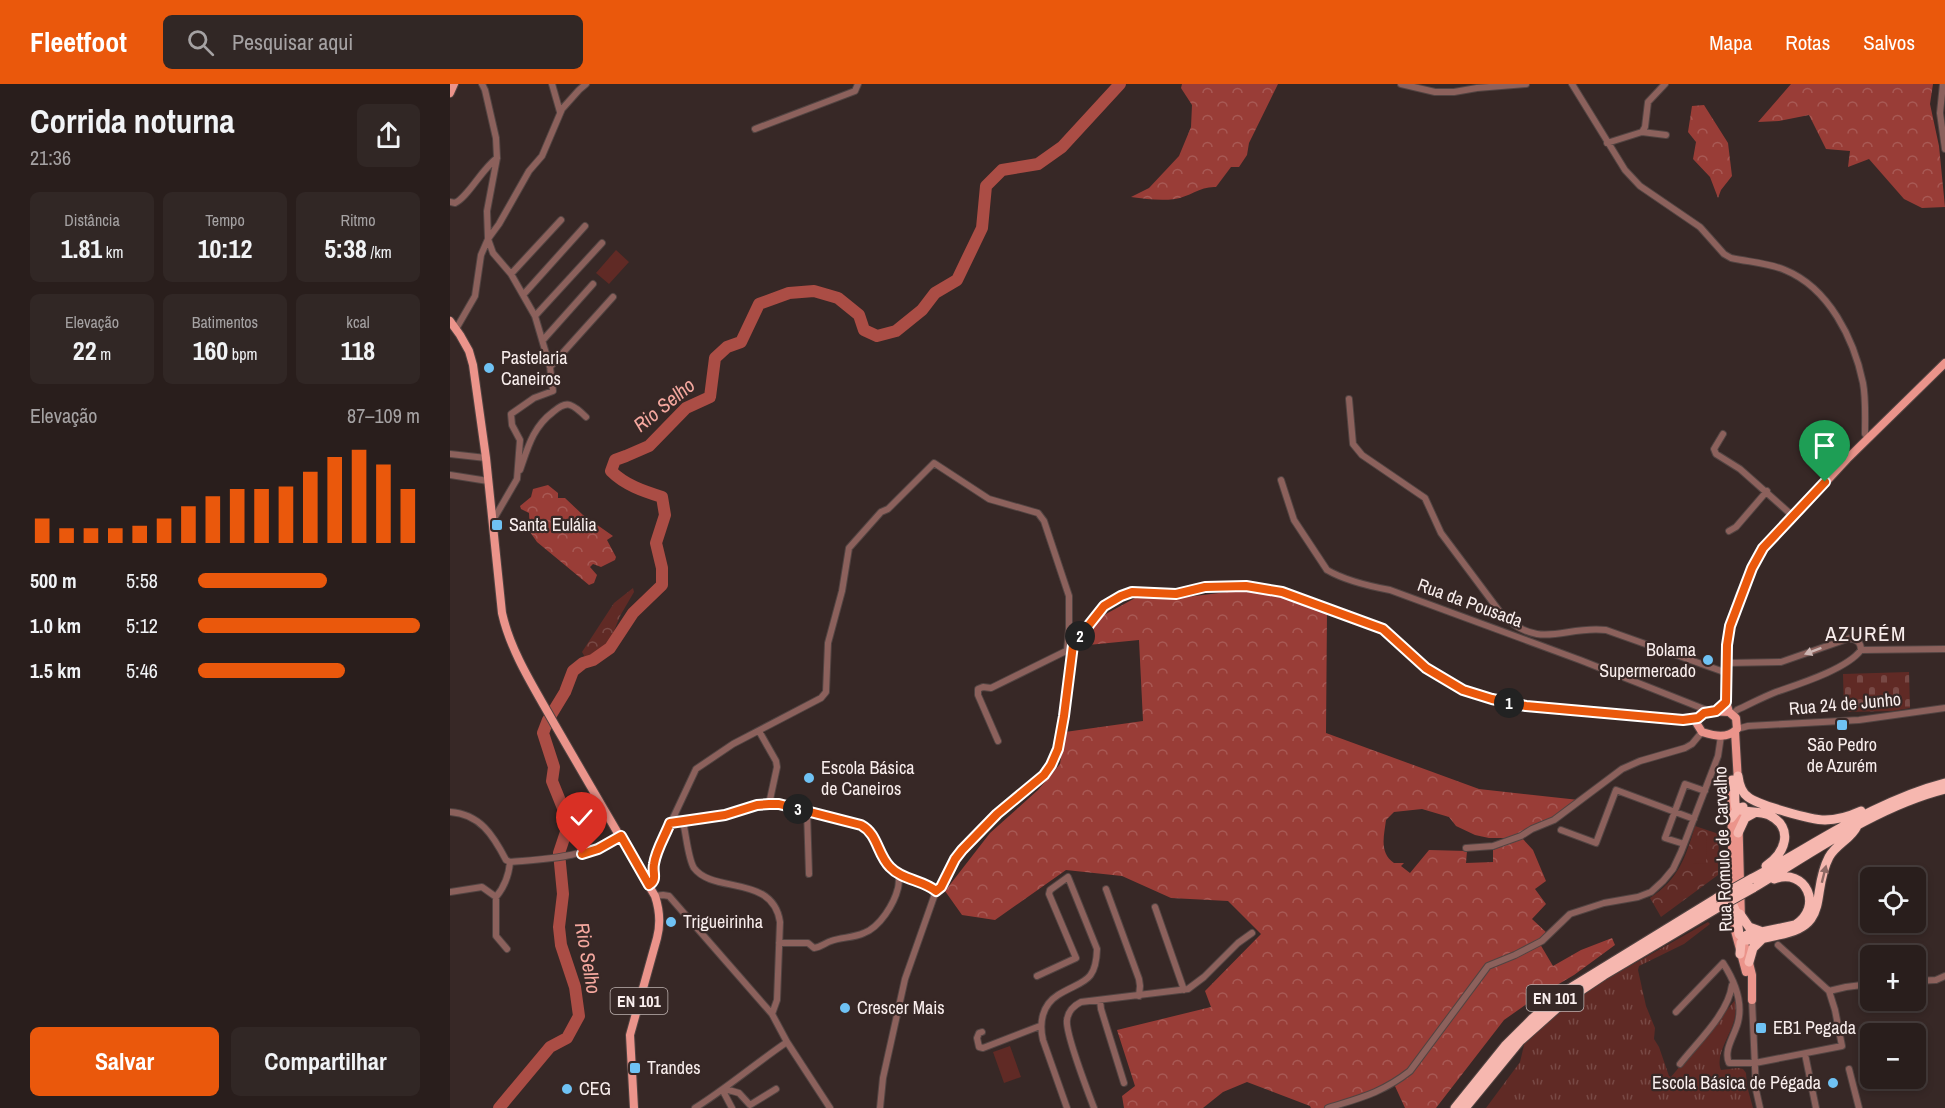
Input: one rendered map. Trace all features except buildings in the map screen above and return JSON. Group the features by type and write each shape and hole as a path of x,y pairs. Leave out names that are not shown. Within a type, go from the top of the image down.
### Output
{"highway":[{"path":"1735,778 1746,796 1766,805 1824,820 1847,817 1884,800 1891,801"},
{"path":"1733,905 1739,934 1743,939 1749,941 1800,921 1809,910 1810,899 1805,887 1791,877 1783,876 1760,887 1752,883 1754,873 1779,855 1785,839 1776,820 1767,814 1744,812 1738,809 1735,805 1735,778"},
{"name":"EN 101","path":"1752,883 1891,801 1945,783"},
{"name":"EN 101","path":"1455,1108 1505,1047 1559,995 1718,902 1857,826 1894,807 1945,789"},
{"path":"1731,818 1738,809 1744,806 1766,805"},
{"path":"1738,833 1745,818 1757,812"},
{"path":"1740,914 1749,927 1763,935 1795,932 1806,926 1815,909 1824,870 1830,856 1842,842 1854,833 1857,826"},
{"name":"EN 101","path":"1466,1108 1520,1041 1565,1001 1718,902"},
{"path":"1749,962 1753,948 1763,935"},
{"path":"1740,954 1743,939"}],"main road":[{"path":"450,93 454,84"},
{"name":"EN 101","path":"450,321 469,351 472,365 486,458 502,613 512,647 649,885 660,910 661,923 630,1035 634,1108"},
{"name":"Rua Rómulo de Carvalho","path":"1752,1000 1748,975 1735,932 1733,905 1731,818 1735,778 1727,673 1730,626 1752,568 1763,548 1847,459 1945,363"},
{"path":"1704,719 1731,723"},
{"path":"1704,719 1731,723"},
{"name":"Rua Rómulo de Carvalho","path":"1738,809 1740,914 1753,982 1752,1000"}],"street":[{"path":"482,84 496,138 497,158 487,211 488,239 493,253 511,274 535,316 550,368 553,391 534,398 511,414 512,425 520,440 517,479"},
{"path":"552,84 560,112"},
{"path":"456,329 475,296 482,255 488,239 529,171 542,156 560,112 586,84"},
{"path":"755,129 855,91 858,84"},
{"path":"1401,84 1435,92 1526,84"},
{"path":"1572,84 1625,170 1640,186 1700,227 1724,254 1731,258 1784,269 1802,278 1816,289 1844,328 1851,346 1863,384 1865,434 1868,438"},
{"path":"1642,132 1645,127 1648,102 1665,84"},
{"path":"1943,84 1940,113 1945,149"},
{"path":"1607,142 1642,132 1666,135"},
{"path":"450,201 455,203 462,200 487,165 497,158"},
{"path":"511,274 561,220"},
{"path":"523,295 585,226"},
{"path":"535,316 602,243"},
{"path":"543,340 593,284"},
{"path":"550,368 613,297"},
{"path":"1349,399 1353,444 1362,455 1425,498 1441,533 1503,616 1515,627 1542,636 1597,629 1606,630 1727,673"},
{"path":"492,522 517,479 531,435 539,424 559,407 567,405 572,406 586,417"},
{"path":"1723,434 1714,449 1716,454 1740,469 1794,517"},
{"path":"450,454 486,458"},
{"path":"649,885 653,883 655,877 653,865 670,823 696,769 733,744 820,698 826,692 828,643 842,591 849,548 881,512 888,509 934,463 989,499 1038,513 1044,521 1069,596 1070,629 1066,651"},
{"path":"450,475 488,481"},
{"name":"Rua da Pousada","path":"1281,480 1294,520 1327,570 1361,584 1401,594 1695,705 1704,719"},
{"path":"1729,531 1736,527 1767,491"},
{"path":"998,741 978,695 978,689 991,688 1066,651 1104,606 1121,596 1132,592 1176,594 1205,587 1246,586 1282,592 1383,629 1426,668 1463,690 1492,699 1526,706 1683,720 1704,719 1692,744 1622,769 1554,820 1493,846 1467,848"},
{"path":"1328,1108 1373,1095 1410,1071 1488,966 1542,941 1570,914 1651,892 1673,869 1737,710 1774,693 1809,681 1842,664 1858,655 1861,645 1857,640 1850,638 1781,662 1727,663"},
{"path":"880,1108 883,1078 905,979 936,891 941,887 962,850 997,814 1044,775 1051,765 1058,749 1073,645"},
{"path":"1861,650 1945,649"},
{"name":"Rua 24 de Junho","path":"1731,723 1748,726 1859,720 1945,708"},
{"path":"759,731 777,767 769,804"},
{"path":"1684,844 1665,837 1684,784 1704,791"},
{"path":"1562,830 1596,843 1616,790 1694,819"},
{"path":"670,823 725,815 757,805 769,804 861,825 869,829 885,862 899,874 932,887 936,891"},
{"path":"450,812 470,816 483,825 508,861 510,870 504,888 496,897 496,936 507,949"},
{"path":"807,812 809,874"},
{"path":"683,822 693,866 704,877 752,890 773,904 779,913 777,1000 772,1014"},
{"path":"508,861 567,857 598,849 621,836"},
{"path":"779,943 808,943 814,948 831,941 867,933 889,908 898,888 899,874"},
{"path":"1036,976 1076,958 1049,894 1050,890 1068,878 1094,938 1096,960 1092,971 1080,985 1059,994 1052,1000 1041,1019 1043,1040 1067,1108"},
{"path":"450,892 482,887 496,897"},
{"path":"1106,889 1139,979 1139,996"},
{"path":"655,896 669,896 772,1014 787,1042 830,1108"},
{"path":"1155,907 1184,990"},
{"path":"1094,1108 1067,1026 1069,1012 1081,1002 1184,990 1195,985 1238,943 1252,933"},
{"path":"1676,1012 1723,963 1733,981 1739,1000 1740,1013 1727,1052 1728,1063 1755,1063 1842,1046 1829,992 1778,945"},
{"path":"1926,980 1936,980 1945,976"},
{"path":"1680,1064 1725,1008 1731,996 1733,981"},
{"path":"1829,992 1860,985"},
{"path":"1100,1000 1124,1083"},
{"name":"Rua Rómulo de Carvalho","path":"1752,1000 1756,1090 1760,1108"},
{"path":"982,1032 977,1038 979,1047 983,1048 1040,1026"},
{"path":"695,1108 724,1090 763,1058 787,1042"},
{"path":"1805,1054 1816,1108"},
{"path":"1849,1069 1859,1108"},
{"path":"724,1090 739,1093 750,1105 776,1089"},
{"path":"724,1090 732,1108"}],"green space":[{"path":"1182,84 1278,84 1249,143 1247,155 1239,167 1231,167 1216,187 1205,188 1175,199 1131,197 1149,188 1179,156 1191,127 1192,105 1181,88"},
{"path":"1791,84 1933,84 1930,104 1939,146 1945,207 1922,208 1904,199 1869,159 1848,167 1850,151 1826,149 1809,115 1779,121 1758,122"},
{"path":"1704,105 1728,143 1732,176 1718,198 1710,177 1693,159 1696,142 1688,132 1692,106"},
{"path":"616,250 629,262 609,284 596,273"},
{"path":"548,485 558,493 558,498 565,498 583,515 613,536 607,540 616,557 615,560 601,567 593,564 590,567 597,575 594,583 589,585 537,542 530,532 529,513 520,506 531,497 533,489"},
{"path":"633,588 634,592 620,616 608,646 598,654 585,657 582,652 614,603"},
{"path":"1235,591 1269,594 1327,611 1326,733 1479,789 1579,800 1559,814 1513,838 1489,838 1475,835 1456,826 1449,817 1422,809 1394,812 1386,820 1384,849 1386,854 1394,863 1404,863 1401,866 1410,873 1429,850 1467,851 1466,863 1493,862 1493,850 1522,838 1533,850 1546,881 1535,889 1546,904 1532,919 1548,934 1540,944 1553,966 1581,950 1612,938 1615,945 1574,975 1504,1020 1436,1108 1405,1108 1394,1084 1328,1108 1311,1108 1247,1082 1223,1092 1203,1108 1124,1108 1122,1096 1135,1086 1117,1030 1211,1007 1205,991 1261,934 1228,901 1171,898 1122,876 1066,870 995,920 962,915 945,891 990,833 1038,790 1060,764 1065,732 1143,721 1139,640 1078,646 1104,615 1137,597 1187,597"},
{"path":"1909,672 1910,708 1893,711 1844,712 1843,674"},
{"path":"1695,826 1719,834 1718,875 1661,917 1650,898 1668,884 1680,867"},
{"path":"1693,837 1707,837 1706,864 1693,863"},
{"path":"1708,922 1710,924 1684,944 1639,966 1646,1006 1655,1028 1654,1039 1671,1077 1736,999 1734,1021 1721,1053 1720,1065 1721,1070 1743,1069 1746,1073 1753,1108 1486,1108 1520,1062 1525,1041 1546,1022 1602,982"},
{"path":"1010,1046 1021,1077 1004,1083 993,1052"}],"waterway":[{"name":"Rio Selho","path":"499,1108 550,1047 567,1038 579,1016 575,987 561,945 559,927 563,894 559,853 569,823 552,781 554,767 543,733 565,692 573,671 610,648 633,613 662,585 662,568 656,543 665,515 662,497 635,487 616,476 611,471 615,460 649,446 686,408 710,397 715,358 727,347 741,342 759,304 789,293 814,291 838,298 859,315 864,330 877,336 896,331 922,310 935,293 957,280 982,228 986,186 1002,170 1038,164 1062,147 1120,84"}],"place":[{"name":"Pastelaria Caneiros","path":"489,368"},
{"name":"Santa Eulália","path":"497,525"},
{"name":"Bolama Supermercado","path":"1708,660"},
{"name":"São Pedro de Azurém","path":"1842,725"},
{"name":"Escola Básica de Caneiros","path":"809,778"},
{"name":"Trigueirinha","path":"671,922"},
{"name":"Crescer Mais","path":"845,1008"},
{"name":"EB1 Pegada","path":"1761,1028"},
{"name":"Trandes","path":"635,1068"},
{"name":"Escola Básica de Pégada","path":"1833,1083"},
{"name":"CEG","path":"567,1089"}],"district":[{"name":"AZURÉM","path":"1866,634"}],"route":[{"path":"582,854 598,849 621,836 649,885 653,883 655,877 653,865 670,823 725,815 757,805 779,804 869,829 885,862 891,869 932,887 936,891 941,887 962,850 997,814 1044,775 1051,765 1058,749 1073,645 1104,606 1132,592 1176,594 1205,587 1246,586 1282,592 1383,629 1426,668 1463,690 1492,699 1526,706 1683,720 1698,718 1709,711 1716,711 1726,702 1727,645 1730,626 1756,558 1825,482"}]}
